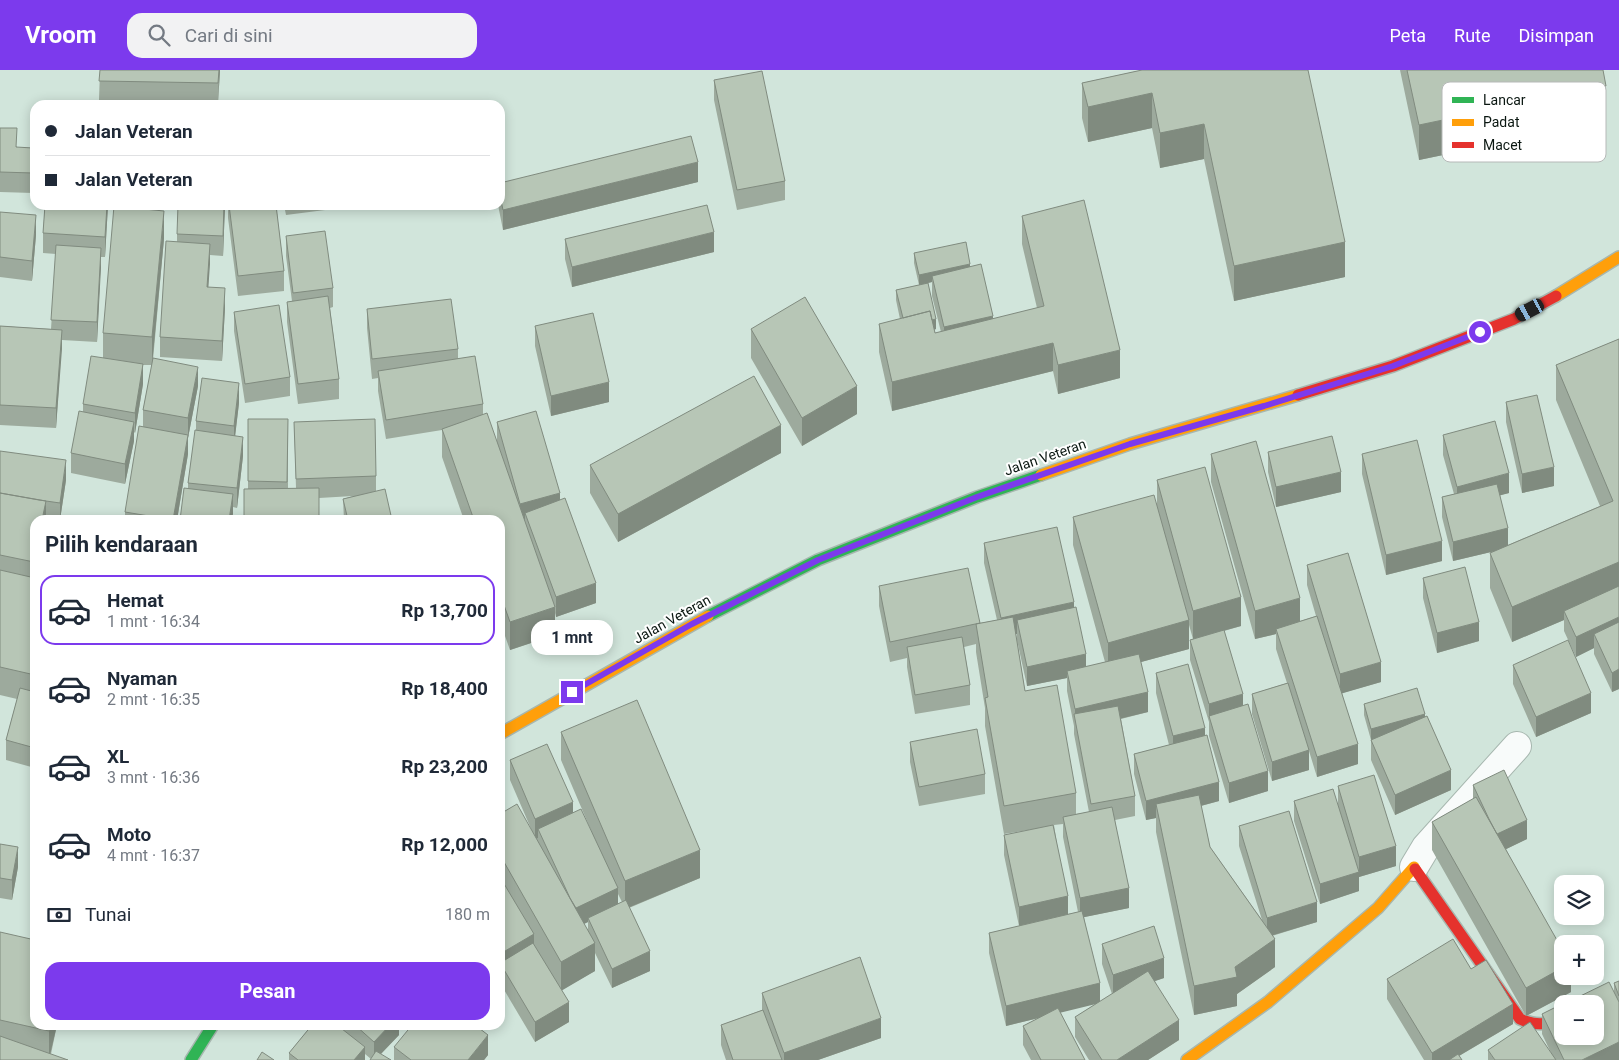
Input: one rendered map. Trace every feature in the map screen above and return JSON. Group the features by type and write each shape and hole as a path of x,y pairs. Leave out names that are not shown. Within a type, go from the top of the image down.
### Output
{"main road":[{"name":"Jalan Veteran","path":"505,731 692,624 818,560 977,497 1130,444 1264,406 1393,366 1514,319 1562,293 1619,257"},
{"path":"1187,1060 1276,995 1378,908 1414,867 1520,1019 1531,1025 1546,1025 1554,1022"},
{"path":"190,1060 211,1030"}],"street":[{"path":"1414,867 1426,846 1517,746"}],"building":[{"path":"100,70 219,70 218,83 99,81"},
{"path":"1142,70 1308,70 1345,242 1234,266 1204,124 1160,133 1152,93 1088,107 1082,83"},
{"path":"1407,70 1603,70 1605,82 1442,82 1442,120 1419,125"},
{"path":"762,71 785,181 737,190 714,80"},
{"path":"0,128 17,128 16,147 30,148 30,173 0,172"},
{"path":"691,136 698,162 505,210 505,182"},
{"path":"1084,200 1120,350 1058,365 1053,343 892,382 879,324 930,311 935,333 1044,306 1022,216"},
{"path":"707,205 714,232 572,267 565,239"},
{"path":"45,210 107,210 105,237 43,233"},
{"path":"114,210 164,211 152,337 103,333"},
{"path":"178,210 224,210 223,236 177,234"},
{"path":"230,210 277,210 284,271 238,276"},
{"path":"0,212 36,215 32,261 0,257"},
{"path":"325,231 333,288 293,293 286,236"},
{"path":"166,241 210,244 207,287 225,288 222,341 160,337"},
{"path":"966,242 970,264 919,275 914,253"},
{"path":"56,245 101,248 97,322 51,320"},
{"path":"981,264 993,316 944,327 932,276"},
{"path":"928,283 936,319 932,320 930,311 903,318 896,290"},
{"path":"328,296 339,379 298,384 287,302"},
{"path":"805,297 857,386 802,418 751,329"},
{"path":"451,299 458,349 372,359 367,309"},
{"path":"279,305 290,377 245,384 234,312"},
{"path":"593,313 609,382 551,396 535,326"},
{"path":"0,326 62,330 56,408 0,405"},
{"path":"1619,339 1619,562 1512,607 1490,553 1613,501 1556,365"},
{"path":"91,356 143,364 135,413 83,404"},
{"path":"475,356 483,404 386,420 378,371"},
{"path":"153,358 198,367 188,418 143,410"},
{"path":"754,376 781,425 618,514 590,465"},
{"path":"202,378 239,383 234,426 196,421"},
{"path":"1537,395 1554,467 1522,474 1506,402"},
{"path":"79,411 134,422 125,464 71,453"},
{"path":"536,411 560,493 520,504 497,422"},
{"path":"487,413 555,607 510,622 505,608 505,515 472,515 442,429"},
{"path":"248,419 288,419 287,482 248,481"},
{"path":"375,419 376,476 296,479 294,422"},
{"path":"1495,421 1509,473 1457,487 1443,435"},
{"path":"139,426 188,435 174,515 143,515 125,512"},
{"path":"195,430 243,437 237,488 188,483"},
{"path":"1332,436 1341,472 1276,487 1268,452"},
{"path":"1417,440 1442,541 1386,555 1362,454"},
{"path":"1256,441 1300,598 1255,611 1211,454"},
{"path":"0,451 66,460 60,503 0,493"},
{"path":"1205,467 1241,597 1193,611 1157,480"},
{"path":"1497,484 1508,528 1453,542 1442,497"},
{"path":"184,488 233,494 230,515 181,515"},
{"path":"319,488 319,515 244,515 244,489"},
{"path":"385,489 391,515 347,515 343,499"},
{"path":"0,493 46,501 43,515 30,515 30,561 0,555"},
{"path":"1154,495 1189,620 1108,643 1073,517"},
{"path":"565,498 596,583 556,597 525,513"},
{"path":"1057,527 1074,602 1001,618 984,543"},
{"path":"1348,553 1381,662 1340,674 1307,565"},
{"path":"1465,567 1479,622 1437,633 1423,578"},
{"path":"968,568 980,623 890,642 879,586"},
{"path":"0,570 30,577 30,674 0,667"},
{"path":"1619,586 1619,617 1576,637 1564,611"},
{"path":"1076,607 1086,654 1027,667 1017,620"},
{"path":"1317,616 1358,744 1317,757 1276,629"},
{"path":"1013,617 1025,691 1057,685 1076,793 1004,806 985,698 988,697 976,624"},
{"path":"1619,622 1619,669 1612,673 1594,634"},
{"path":"1224,630 1243,694 1209,704 1190,640"},
{"path":"962,637 970,685 915,695 907,647"},
{"path":"1568,640 1591,693 1536,717 1513,665"},
{"path":"1139,654 1148,692 1075,709 1067,671"},
{"path":"1188,664 1205,728 1173,736 1156,673"},
{"path":"1288,683 1309,750 1272,762 1252,694"},
{"path":"20,688 30,691 30,747 6,740"},
{"path":"1417,688 1425,714 1371,729 1364,704"},
{"path":"637,700 700,850 625,881 561,732"},
{"path":"1248,704 1268,771 1229,783 1209,716"},
{"path":"1118,706 1135,796 1091,804 1074,714"},
{"path":"1427,716 1451,770 1395,795 1371,740"},
{"path":"977,729 985,774 919,787 910,742"},
{"path":"1207,735 1219,782 1146,801 1134,754"},
{"path":"547,744 573,802 535,819 510,760"},
{"path":"1504,770 1527,820 1497,834 1473,785"},
{"path":"1374,775 1396,846 1359,857 1338,786"},
{"path":"1333,789 1359,872 1320,884 1294,801"},
{"path":"1199,795 1210,847 1275,939 1235,967 1237,977 1194,986 1156,804"},
{"path":"1476,797 1554,935 1554,972 1526,988 1432,822"},
{"path":"517,804 595,943 561,962 505,864 505,811"},
{"path":"1112,807 1129,888 1080,898 1063,817"},
{"path":"581,809 618,888 576,908 538,829"},
{"path":"1289,811 1317,902 1267,918 1239,826"},
{"path":"1053,825 1068,896 1019,907 1004,835"},
{"path":"0,844 18,847 12,880 0,878"},
{"path":"505,885 534,934 505,951"},
{"path":"626,900 650,951 612,969 588,918"},
{"path":"1082,911 1100,983 1006,1006 989,933"},
{"path":"1154,926 1164,958 1113,975 1102,944"},
{"path":"0,932 30,939 30,1027 0,1020"},
{"path":"1453,939 1471,969 1486,960 1513,1004 1432,1053 1387,979"},
{"path":"533,943 569,1002 535,1022 505,971 505,960"},
{"path":"860,957 881,1018 784,1053 762,993"},
{"path":"1148,971 1179,1020 1117,1060 1102,1060 1075,1017"},
{"path":"1619,981 1619,996 1614,983"},
{"path":"1609,982 1619,1002 1619,1042 1582,1060 1564,1060 1557,1045 1604,1045 1604,995 1582,995"},
{"path":"1058,1008 1085,1060 1041,1060 1023,1026"},
{"path":"1554,1008 1554,1039 1542,1014"},
{"path":"763,1010 782,1060 733,1060 721,1025"},
{"path":"1530,1022 1556,1060 1495,1060 1488,1050"},
{"path":"308,1030 343,1030 365,1047 354,1060 298,1060 289,1053"},
{"path":"361,1030 385,1030 374,1042"},
{"path":"408,1030 482,1030 488,1035 468,1060 411,1060 394,1047"},
{"path":"0,1036 68,1060 0,1060"},
{"path":"376,1051 391,1060 370,1060"},
{"path":"262,1052 274,1060 257,1060"},
{"path":"1458,1054 1462,1060 1449,1060"}],"traffic: fast":[{"path":"708,616 818,560 977,497 1041,475"},
{"path":"191,1060 210,1030"}],"traffic: slow":[{"path":"1556,296 1619,257"},
{"path":"1041,475 1130,444 1298,395"},
{"path":"505,731 708,616"},
{"path":"1187,1060 1268,1002 1378,908 1414,867 1415,869"}],"traffic: jam":[{"path":"1298,395 1393,366 1514,319 1556,296"},
{"path":"1415,869 1520,1019 1541,1024 1554,1021"}],"route":[{"path":"572,692 692,624 818,560 977,497 1130,444 1264,406 1393,366 1480,332"}]}
